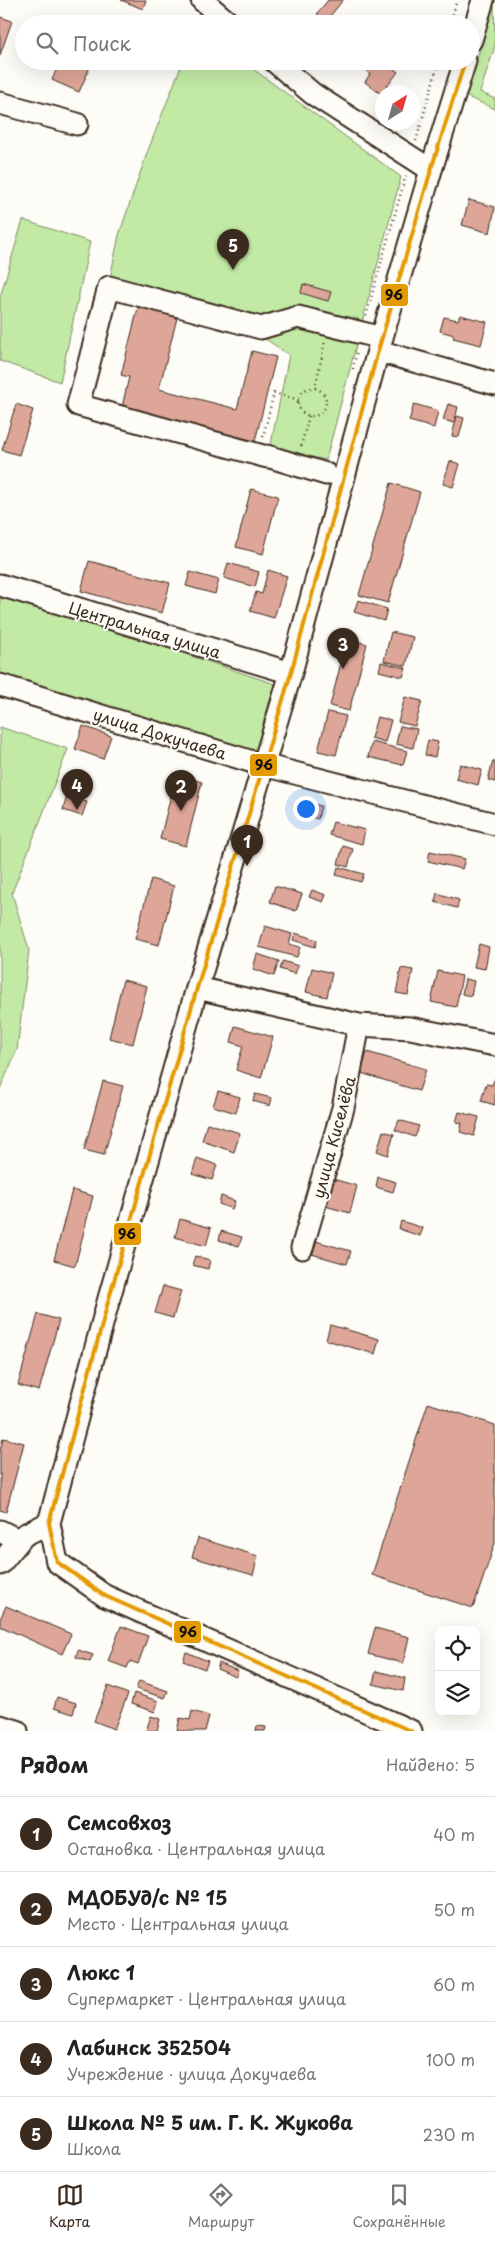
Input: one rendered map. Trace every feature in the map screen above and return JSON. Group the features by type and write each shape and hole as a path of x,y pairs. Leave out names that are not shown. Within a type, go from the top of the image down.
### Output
{"street":[{"path":"202,0 220,15"},
{"path":"478,15 483,0"},
{"path":"285,70 313,94 431,170"},
{"path":"411,1731 105,1596 58,1562 49,1523 110,1292 197,988 291,673 380,344 462,70"},
{"path":"0,103 77,124"},
{"path":"326,474 78,405 109,287 262,328 298,317 329,325 495,384"},
{"name":"Центральная улица","path":"0,585 291,673"},
{"name":"улица Докучаева","path":"0,685 263,765 495,824"},
{"path":"197,988 359,1025 410,1028 495,1045"},
{"name":"улица Киселёва","path":"302,1248 343,1108 359,1025"},
{"path":"0,1564 9,1536 24,1535 49,1523"},
{"path":"0,1726 17,1731"}],"path":[{"path":"453,15 457,0"},
{"path":"315,388 329,325"},
{"path":"309,416 301,410 299,400 306,390 315,388"},
{"path":"309,416 322,412 326,405 325,396 315,388"},
{"path":"264,456 274,393 299,400"},
{"path":"301,446 309,416"}],"green space":[{"path":"494,0 495,46 480,92 495,99 495,109 463,95 469,86 474,70 480,70 480,48"},
{"path":"179,70 254,70 401,177 361,326 261,321 109,283 119,235 147,153"},
{"path":"23,220 90,242 60,382 0,361 0,297"},
{"path":"299,325 358,338 326,460 270,449 289,355 264,338"},
{"path":"3,598 113,630 275,684 265,716 257,756 0,673 0,599"},
{"path":"0,727 68,749 12,893 29,950 17,1050 0,1089"}],"building":[{"path":"121,0 146,0 143,9"},
{"path":"328,0 343,0 331,15 317,14"},
{"path":"0,17 12,21 0,55"},
{"path":"56,70 89,70 79,92 52,80"},
{"path":"367,70 395,70 398,72 388,85 375,85 375,90 365,82 370,74"},
{"path":"469,200 495,207 490,233 462,225"},
{"path":"303,284 331,292 328,301 301,293"},
{"path":"140,300 179,310 159,389 237,409 252,351 276,357 255,441 122,407 129,377 121,375"},
{"path":"460,315 487,322 481,345 453,338 454,335 440,331 444,317 458,320"},
{"path":"16,404 33,410 19,455 2,450"},
{"path":"414,404 438,411 434,428 409,421"},
{"path":"448,404 458,407 454,423 443,420"},
{"path":"457,416 464,418 459,437 452,436"},
{"path":"450,461 460,464 453,487 443,484"},
{"path":"391,483 420,492 388,603 359,595"},
{"path":"251,489 278,496 263,554 236,547"},
{"path":"89,561 170,583 162,613 81,591"},
{"path":"228,563 259,572 255,587 224,578"},
{"path":"268,570 287,576 274,618 250,611 256,592 262,594"},
{"path":"190,572 219,580 215,594 186,586"},
{"path":"358,600 387,609 384,621 354,612"},
{"path":"391,632 413,637 406,666 384,661"},
{"path":"347,639 367,644 349,711 330,706"},
{"path":"381,662 406,668 403,677 379,671"},
{"path":"405,697 422,701 415,726 398,722"},
{"path":"328,712 346,716 336,755 318,751"},
{"path":"377,717 391,720 385,742 371,738"},
{"path":"83,726 111,736 103,759 75,749"},
{"path":"400,726 417,729 413,748 396,744"},
{"path":"428,740 438,742 435,757 425,755"},
{"path":"372,742 407,751 403,765 368,757"},
{"path":"493,761 495,761 495,782 488,780"},
{"path":"460,764 482,770 478,785 456,779"},
{"path":"176,775 202,782 186,846 160,839"},
{"path":"67,796 87,802 82,816 63,810"},
{"path":"308,802 321,806 318,819 305,816"},
{"path":"333,822 365,830 362,844 329,835"},
{"path":"343,846 353,849 348,867 338,864"},
{"path":"430,851 465,859 462,869 428,861"},
{"path":"338,867 364,874 361,882 336,875"},
{"path":"151,879 174,886 159,945 135,939"},
{"path":"275,886 302,894 296,911 270,902"},
{"path":"312,890 326,895 323,902 309,897"},
{"path":"437,893 459,900 457,908 435,902"},
{"path":"265,926 292,934 289,944 300,947 297,957 259,947"},
{"path":"295,933 317,940 315,947 293,940"},
{"path":"479,944 489,947 485,969 474,967"},
{"path":"257,954 279,961 274,976 253,969"},
{"path":"283,961 298,966 295,974 280,969"},
{"path":"312,968 332,973 327,997 306,992"},
{"path":"401,968 413,970 408,995 396,993"},
{"path":"438,971 462,976 456,1007 431,1002"},
{"path":"465,979 474,981 471,996 462,994"},
{"path":"123,980 147,986 133,1044 109,1038"},
{"path":"235,1026 273,1037 261,1078 236,1070 243,1046 231,1042"},
{"path":"367,1052 426,1069 419,1091 361,1073"},
{"path":"495,1078 495,1105 481,1101 486,1084 492,1085"},
{"path":"103,1081 123,1086 104,1155 84,1150"},
{"path":"218,1091 240,1097 236,1113 213,1106"},
{"path":"255,1094 272,1098 270,1106 253,1101"},
{"path":"459,1112 479,1117 474,1136 460,1132 462,1123 456,1122"},
{"path":"399,1120 419,1126 415,1137 395,1130"},
{"path":"207,1123 240,1133 234,1152 202,1141"},
{"path":"383,1131 394,1134 388,1155 377,1151"},
{"path":"197,1158 217,1165 212,1180 192,1174"},
{"path":"378,1177 396,1182 393,1192 376,1187"},
{"path":"333,1179 357,1186 350,1213 325,1206"},
{"path":"72,1190 93,1196 75,1266 54,1260"},
{"path":"221,1196 235,1201 232,1209 219,1204"},
{"path":"180,1219 211,1228 206,1246 175,1237"},
{"path":"401,1221 423,1228 420,1236 399,1229"},
{"path":"221,1231 242,1237 239,1246 219,1240"},
{"path":"312,1240 351,1251 347,1264 308,1253"},
{"path":"195,1256 210,1260 208,1269 192,1265"},
{"path":"163,1286 181,1291 173,1318 155,1313"},
{"path":"38,1314 59,1320 39,1391 18,1385"},
{"path":"330,1325 379,1339 375,1354 326,1340"},
{"path":"428,1403 495,1425 495,1543 473,1608 372,1575"},
{"path":"3,1438 24,1443 6,1512 0,1510 0,1451"},
{"path":"198,1538 258,1556 253,1575 192,1557"},
{"path":"6,1606 71,1634 62,1654 0,1626 0,1619"},
{"path":"121,1626 148,1636 138,1664 130,1661 127,1668 108,1661"},
{"path":"375,1628 409,1637 403,1663 368,1654"},
{"path":"78,1650 93,1655 90,1662 76,1657"},
{"path":"186,1652 208,1661 205,1669 183,1661"},
{"path":"219,1663 238,1671 236,1677 217,1669"},
{"path":"376,1671 405,1678 403,1691 373,1684"},
{"path":"139,1681 168,1691 165,1698 136,1689"},
{"path":"108,1686 128,1694 114,1729 94,1721"},
{"path":"134,1693 158,1701 155,1712 131,1704"},
{"path":"57,1697 76,1703 73,1714 54,1708"},
{"path":"192,1711 209,1716 205,1731 177,1731 180,1718 190,1720"},
{"path":"151,1716 160,1719 157,1731 146,1731"},
{"path":"257,1726 266,1727 265,1731 256,1731"}],"transit line":[{"name":"96","path":"411,1731 105,1596 57,1562 49,1523 108,1302 197,988 291,673 378,351 462,70"}],"place":[{"name":"Школа № 5 им. Г. К. Жукова","path":"233,270"},
{"name":"Люкс 1","path":"343,669"},
{"name":"Лабинск 352504","path":"77,810"},
{"name":"МДОБУд/с № 15","path":"181,811"},
{"name":"Семсовхоз","path":"247,866"}]}
